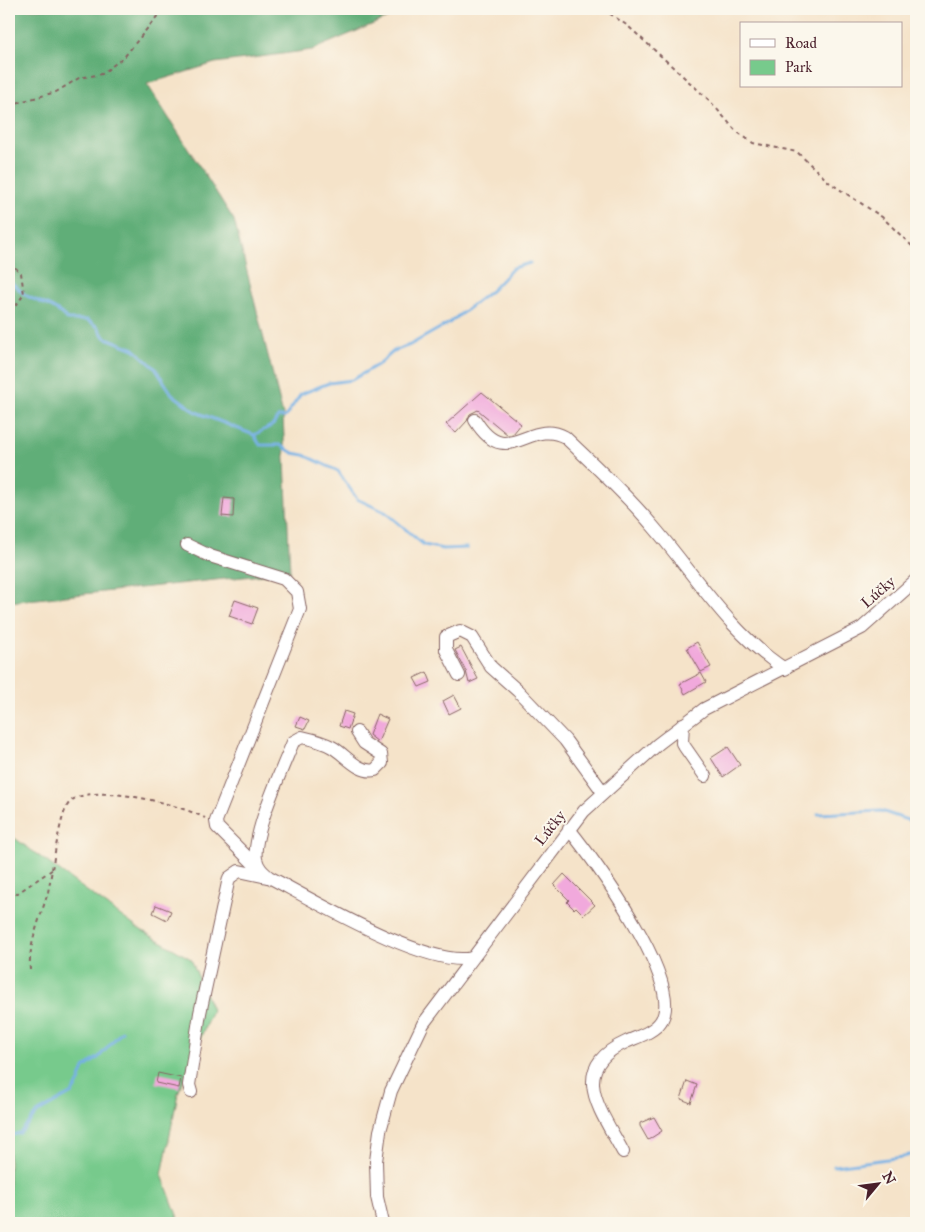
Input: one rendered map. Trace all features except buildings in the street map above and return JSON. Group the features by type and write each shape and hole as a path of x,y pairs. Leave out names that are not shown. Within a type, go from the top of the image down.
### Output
{"street":[{"path":"475,420 489,438 499,444 508,445 547,432 556,432 565,437 651,523 686,569 746,638 763,654 785,669"},
{"path":"187,545 210,556 284,580 298,592 300,601 300,609 273,682 217,815 217,827 264,873 360,924 416,949 447,959 472,958"},
{"name":"Lúčky","path":"383,1223 377,1197 376,1160 380,1130 391,1091 423,1024 570,829 603,792 683,724 704,709 862,628 916,580"},
{"path":"459,675 444,643 446,637 460,631 472,637 491,666 565,740 603,792"},
{"path":"683,724 682,743 705,776"},
{"path":"264,873 256,854 258,837 293,742 302,737 330,746 356,765 366,770 375,770 382,763 381,754 364,743 357,732"},
{"path":"570,829 606,878 650,953 664,986 666,1000 661,1021 654,1028 608,1053 598,1064 592,1076 591,1086 596,1101 622,1152"},
{"path":"190,1092 189,1085 200,1013 229,878 239,871 264,873"}],"path":[{"path":"9,105 56,92 79,78 102,74 125,56 163,9"},
{"path":"603,9 628,26 702,94 736,132 754,143 797,152 830,183 882,218 916,250"},
{"path":"9,262 21,273 24,294 9,316"},
{"path":"30,970 31,945 53,869 68,804 76,797 87,793 116,795 162,803 203,817 217,827"},
{"path":"9,899 53,869"}],"green space":[{"path":"9,9 398,9 390,17 312,50 215,63 147,84 234,220 283,415 290,572 9,602"},
{"path":"9,834 136,927 191,959 212,1010 178,1093 162,1175 180,1223 9,1223"}],"waterway":[{"path":"9,281 25,294 54,309 68,320 87,320 98,327 104,337 134,349 155,368 172,394 196,412 254,435 273,425 278,417 285,417 301,394 329,383 352,380 379,364 394,351 410,345 449,323 492,290 513,268 530,263"},
{"path":"254,435 260,445 280,445 293,453 304,455 338,471 357,499 385,512 424,545 443,549 467,548"},
{"path":"818,814 881,811 916,823"},
{"path":"9,1136 20,1133 37,1113 72,1093 78,1084 84,1068 99,1057 122,1031"},
{"path":"834,1166 903,1157 916,1153"}]}
